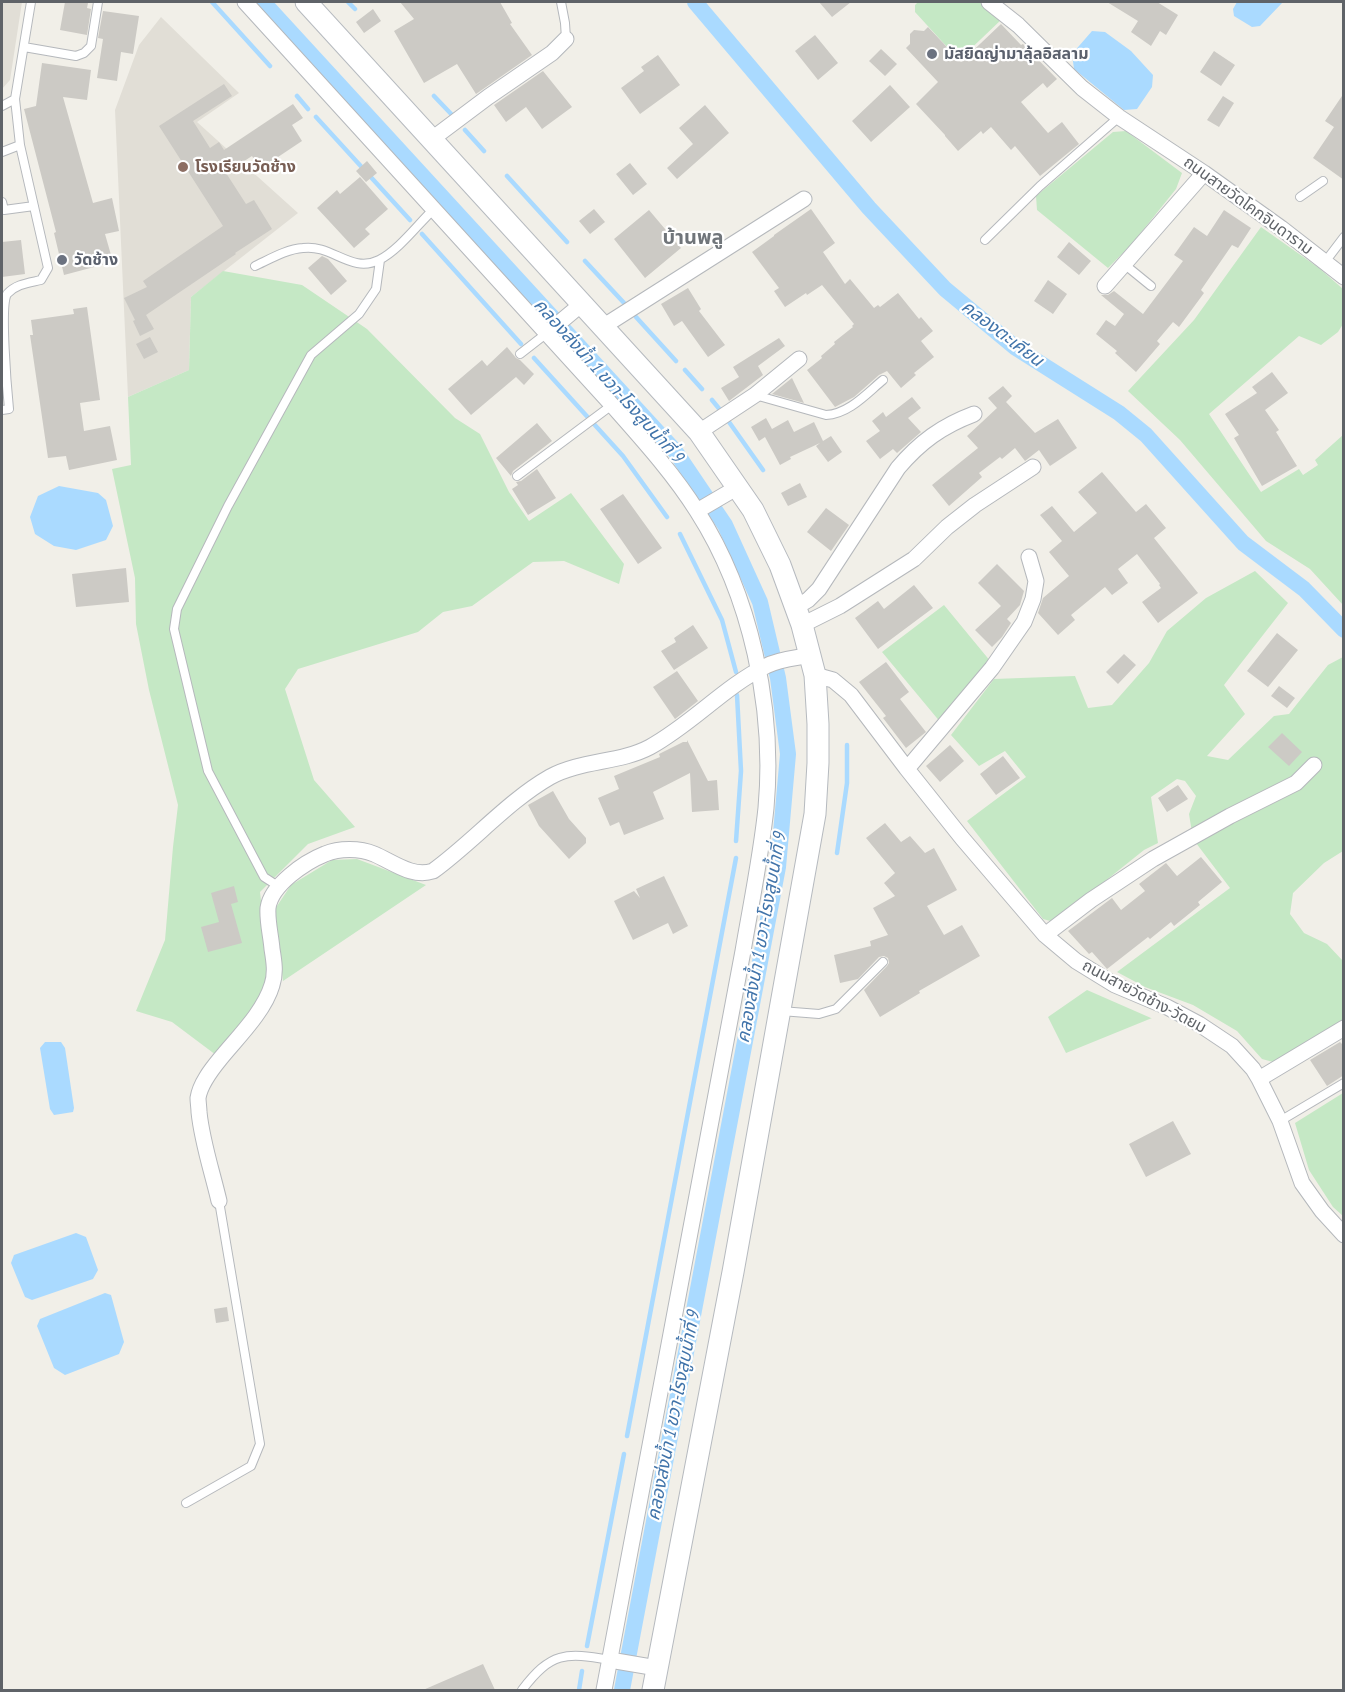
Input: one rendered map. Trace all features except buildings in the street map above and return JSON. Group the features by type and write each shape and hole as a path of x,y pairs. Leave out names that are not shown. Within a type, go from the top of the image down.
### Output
{"main road":[{"path":"306,2 432,139 577,308 604,326 699,432 731,491 753,510 780,565 799,616 818,724 815,814 733,1272 648,1666 653,1690"}],"street":[{"path":"245,2 549,331 609,407 657,456 702,508 743,607 764,668 768,763 766,807 615,1660 604,1690"},
{"name":"ถนนสายวัดโคกจินดาราม","path":"989,2 1018,26 1082,88 1119,117 1204,173 1281,228 1344,278"},
{"path":"432,139 552,53 566,39"},
{"path":"1105,286 1204,173"},
{"path":"604,326 804,199"},
{"path":"549,331 577,308"},
{"path":"699,432 755,395 789,369 798,359"},
{"path":"799,616 808,600 819,590 898,468 911,453 939,430 974,414"},
{"path":"799,616 840,606 914,559 947,527 1033,467"},
{"path":"702,508 731,491"},
{"path":"907,769 992,668 1024,622 1033,599 1036,581 1029,556"},
{"path":"219,1201 201,1125 198,1098 202,1085 212,1069 251,1021 272,985 275,971 268,907 278,886 302,865 327,852 343,850 371,853 408,871 423,874 433,871 551,777 567,770 649,748 681,728 742,680 764,668 806,663"},
{"name":"ถนนสายวัดช้าง-วัดยม","path":"806,663 851,695 907,769 1045,935 1076,961 1115,985 1167,1007 1232,1046 1259,1078 1280,1121 1302,1183 1322,1211 1344,1235"},
{"path":"1045,935 1091,900 1153,859 1230,816 1296,783 1314,765"},
{"path":"1259,1078 1344,1028"},
{"path":"615,1660 648,1666"}],"lane":[{"path":"2,410 9,409 2,313 5,296 16,286 40,280 48,268 20,145 15,99 31,2"},
{"path":"24,47 76,56 84,52 91,46 98,2"},
{"path":"561,2 566,23 566,39"},
{"path":"2,106 15,99"},
{"path":"985,240 1040,186 1119,117"},
{"path":"2,152 20,145"},
{"path":"1300,197 1323,181"},
{"path":"2,202 4,210 34,206"},
{"path":"255,266 304,247 323,249 356,264 367,264 380,260 434,209"},
{"path":"1324,262 1344,237"},
{"path":"278,886 264,877 208,771 174,629 177,609 228,506 311,355 359,314 376,290 380,260"},
{"path":"1124,264 1150,286"},
{"path":"520,354 549,331"},
{"path":"755,395 826,415 835,415 855,403 883,380"},
{"path":"518,476 609,407"},
{"path":"780,1011 819,1014 836,1010 883,962"},
{"path":"1280,1121 1344,1083"},
{"path":"186,1503 251,1466 260,1444 219,1201"},
{"path":"522,1690 543,1666 561,1656 581,1654 615,1660"}],"shaded area":[{"path":"2,2 22,2 10,80 2,89"},
{"name":"โรงเรียนวัดช้าง","path":"161,17 239,93 197,122 298,213 191,297 189,370 128,397 115,110 139,45"}],"green space":[{"path":"918,2 979,2 1002,19 959,60 915,12 915,5"},
{"path":"1126,131 1182,173 1176,189 1131,245 1108,268 1037,210 1036,196 1113,132"},
{"path":"1261,227 1319,268 1343,289 1343,324 1338,332 1321,345 1299,336 1209,414 1261,492 1299,469 1303,475 1318,465 1315,460 1343,435 1343,605 1310,569 1266,541 1180,440 1128,391 1194,320"},
{"path":"223,271 302,285 367,329 455,418 480,434 509,492 529,521 571,493 624,564 619,584 564,561 533,562 472,606 443,612 418,632 298,669 285,689 314,780 355,827 308,844 260,892 269,973 259,1000 216,1055 172,1022 136,1011 165,940 178,805 149,690 136,624 135,578 112,469 131,465 128,397 189,370 191,297"},
{"path":"1255,571 1288,603 1224,685 1245,714 1207,756 1228,760 1274,716 1289,714 1328,665 1343,657 1343,851 1324,863 1293,893 1290,914 1304,933 1327,944 1343,961 1343,1021 1273,1062 1262,1059 1237,1031 1193,1005 1145,987 1117,972 1230,888 1193,839 1189,814 1196,796 1185,781 1177,779 1151,797 1158,843 1144,850 1054,922 1043,919 967,821 1026,777 1005,751 979,766 951,735 994,679 1075,676 1088,708 1112,705 1149,663 1167,631 1206,598"},
{"path":"944,605 991,662 941,723 882,652"},
{"path":"357,859 426,885 283,981 275,909 291,885 332,860"},
{"path":"1087,990 1152,1018 1066,1053 1048,1017"},
{"path":"1343,1093 1343,1216 1333,1207 1309,1170 1295,1123"}],"water":[{"path":"1237,2 1283,2 1260,26 1252,27 1234,16 1233,9"},
{"path":"1092,31 1105,32 1131,51 1153,75 1152,87 1137,109 1124,110 1074,69 1072,54"},
{"path":"59,486 98,493 106,500 113,526 106,540 76,550 54,546 35,534 30,517 38,496"},
{"path":"45,1042 61,1042 65,1048 73,1112 54,1115 50,1109 40,1048"},
{"path":"76,1233 86,1237 98,1270 93,1279 32,1300 25,1297 11,1263 14,1255"},
{"path":"105,1293 111,1295 124,1342 119,1354 65,1375 54,1368 37,1326 40,1319"}],"waterway":[{"path":"212,2 270,66"},
{"name":"คลองส่งน้ำ 1 ขวา-โรงสูบน้ำที่ 9","path":"263,2 675,451 725,525 760,602 778,678 788,754 778,867 622,1690"},
{"path":"348,2 355,9"},
{"name":"คลองตะเคียน","path":"695,2 869,208 945,289 1016,348 1119,413 1146,435 1243,543 1304,589 1344,630"},
{"path":"297,96 308,109"},
{"path":"434,96 454,117"},
{"path":"316,117 410,220"},
{"path":"465,130 484,151"},
{"path":"507,176 567,242"},
{"path":"422,234 521,344"},
{"path":"585,261 625,304"},
{"path":"636,317 676,361"},
{"path":"534,358 623,456 667,517"},
{"path":"685,370 702,389"},
{"path":"712,400 721,411"},
{"path":"729,422 763,470"},
{"path":"680,534 722,620 736,672"},
{"path":"736,841 741,771 737,695"},
{"path":"837,853 847,783 847,745"},
{"path":"627,1436 736,858"},
{"path":"587,1646 624,1454"},
{"path":"579,1690 582,1671"}],"place":[{"name":"มัสยิดญ่ามาลุ้ลอิสลาม","path":"932,54"},
{"name":"โรงเรียนวัดช้าง","path":"183,167"},
{"name":"วัดช้าง","path":"62,260"}],"district":[{"name":"บ้านพลู","path":"693,238"}]}
